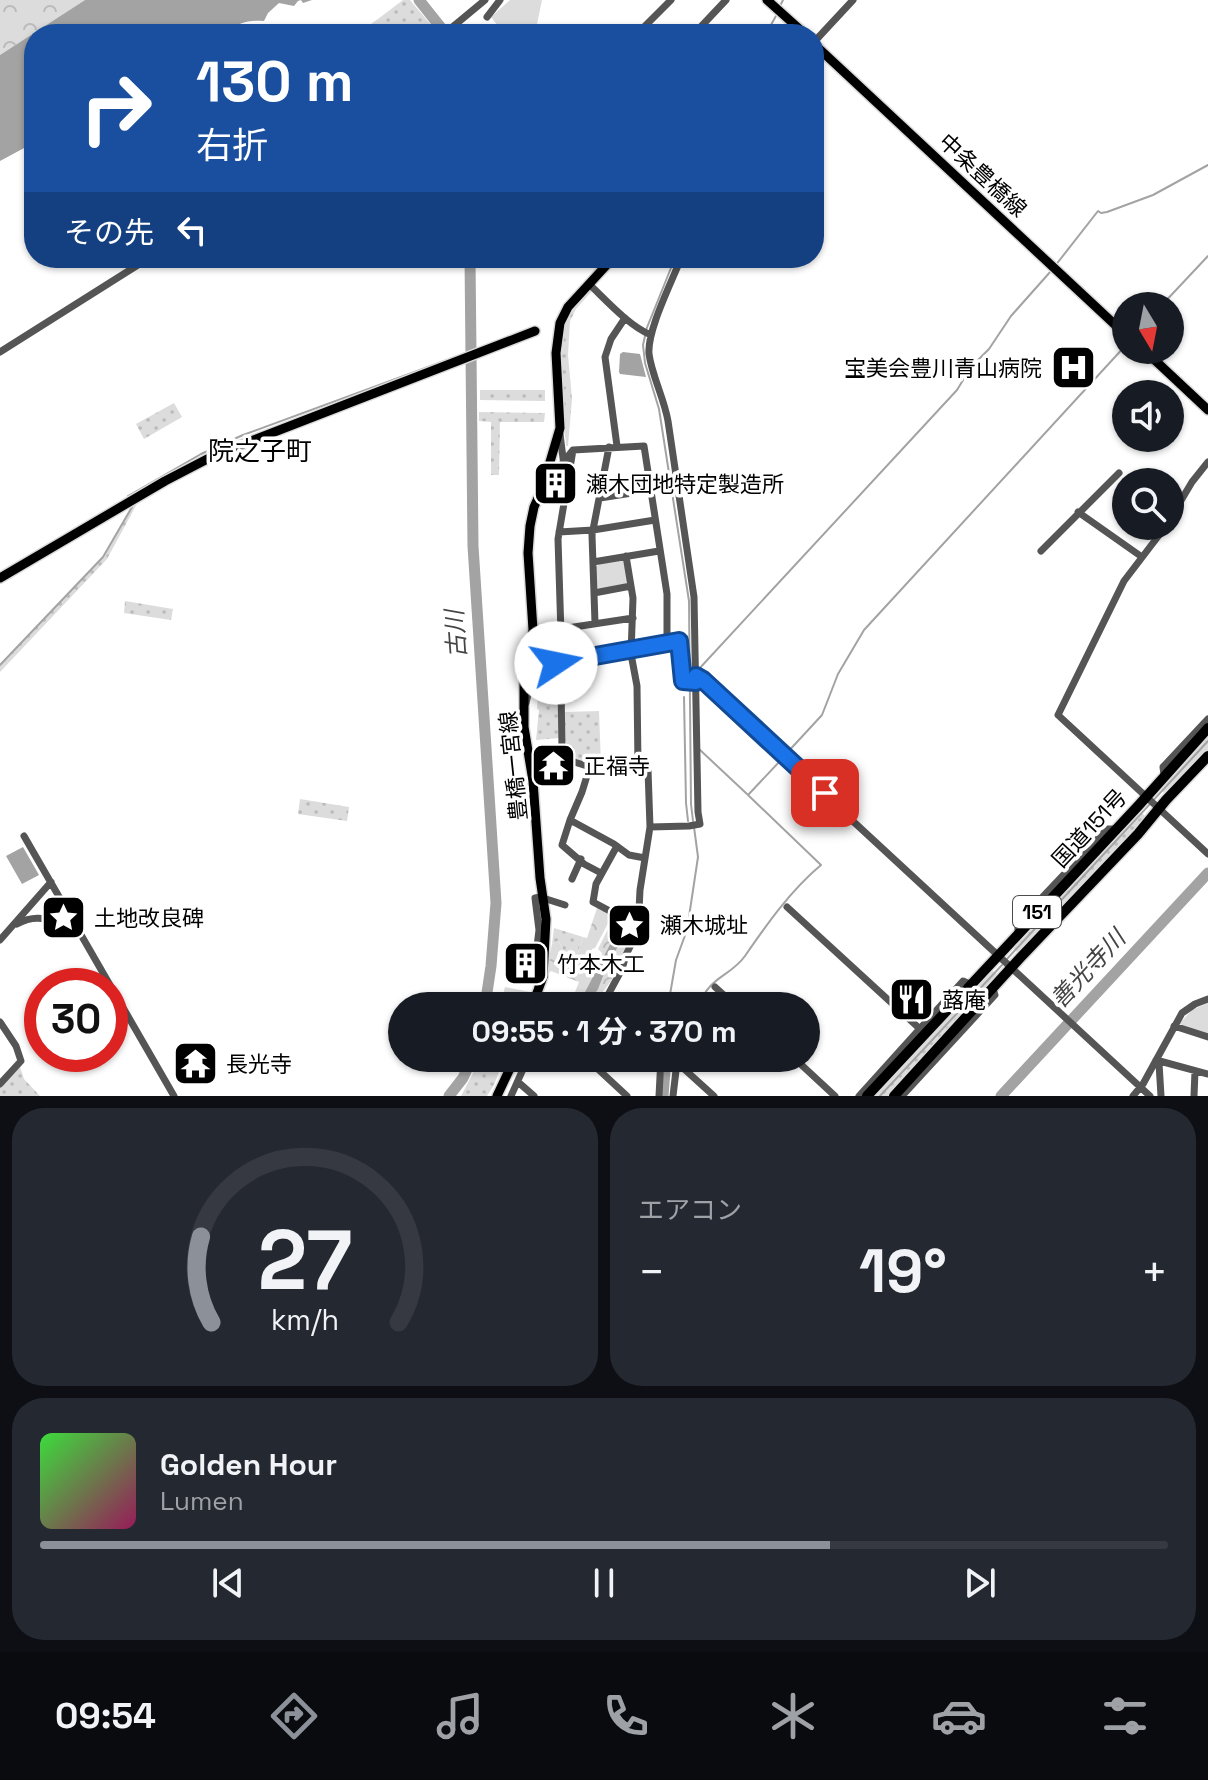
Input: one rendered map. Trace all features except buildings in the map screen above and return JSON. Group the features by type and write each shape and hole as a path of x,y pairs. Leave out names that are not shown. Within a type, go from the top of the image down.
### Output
{"highway":[{"name":"国道151号","path":"867,1096 1208,728"},
{"name":"国道151号","path":"894,1096 1208,756"}],"main road":[{"path":"775,7 794,24"},
{"name":"中条豊橋線","path":"824,52 1112,322"},
{"name":"豊橋一宮線","path":"537,992 543,976 546,919 533,781 524,727 524,671 533,630 528,543 532,514 560,428 556,353 560,323 565,312 604,268"},
{"path":"0,578 215,455 535,331"},
{"path":"1159,364 1208,410"},
{"path":"497,1096 509,1072"}],"street":[{"path":"456,24 485,0"},
{"path":"487,17 500,0"},
{"path":"647,24 671,0"},
{"path":"703,24 726,0"},
{"path":"824,32 853,0"},
{"path":"0,352 133,268"},
{"path":"650,827 700,824 693,749 693,590 664,402 651,364 648,334 677,268"},
{"path":"589,284 625,318 648,334"},
{"path":"595,623 593,530 613,447 605,357 611,339 625,318"},
{"path":"560,428 567,488"},
{"path":"542,489 573,450 644,446 667,594 667,643"},
{"path":"573,450 559,532 561,629 555,668 561,686 562,749 571,761 590,766 638,765 647,766 648,770 650,827 638,926 610,992"},
{"path":"1184,495 1208,462"},
{"path":"1041,551 1112,480"},
{"path":"600,498 651,490"},
{"path":"1078,512 1142,557"},
{"path":"559,532 655,520"},
{"path":"1155,540 1124,581 1058,715 1208,854"},
{"path":"593,562 659,551"},
{"path":"626,556 631,586 632,649 637,686 638,765"},
{"path":"594,593 631,586"},
{"path":"561,629 633,618"},
{"path":"526,705 535,671 556,663 682,640 682,680 694,677"},
{"path":"694,677 785,756 1150,1096"},
{"path":"1164,775 1163,767 1208,719"},
{"path":"1193,770 1204,769 1208,765"},
{"path":"590,766 562,845 601,873"},
{"path":"570,820 594,828 629,855 645,858"},
{"path":"24,836 174,1096"},
{"path":"617,846 596,884 593,902 638,926"},
{"path":"572,879 581,859"},
{"path":"0,940 51,882"},
{"path":"543,899 565,905"},
{"path":"787,907 920,1029"},
{"path":"12,926 24,920 40,918 77,927"},
{"path":"859,1096 963,981 972,985"},
{"path":"715,987 721,992"},
{"path":"902,1096 995,995 993,989"},
{"path":"1133,1096 1163,1051 1182,1013 1208,999"},
{"path":"0,1022 16,1046 21,1061 0,1084"},
{"path":"1174,1026 1208,1037"},
{"path":"1156,1060 1208,1074"},
{"path":"1156,1060 1159,1063 1161,1096"},
{"path":"1194,1096 1195,1071"},
{"path":"511,1096 522,1072"},
{"path":"601,1072 627,1096"},
{"path":"659,1096 660,1072"},
{"path":"673,1096 674,1072"},
{"path":"687,1072 714,1096"},
{"path":"809,1072 835,1096"},
{"path":"518,1082 534,1096"}],"green space":[{"path":"0,0 85,0 48,24 24,24 24,39 0,55"},
{"path":"403,0 410,0 430,24 371,24"},
{"path":"510,0 542,0 537,24 496,24 491,17"},
{"path":"590,290 570,321 568,355 572,399 566,446 561,370 564,321"},
{"path":"480,390 545,390 545,401 480,400"},
{"path":"174,403 182,417 144,439 136,424"},
{"path":"479,412 545,413 544,422 500,422 499,475 491,475 491,422 479,421"},
{"path":"139,500 107,559 0,672 0,666 104,557 132,505"},
{"path":"621,560 625,562 628,581 625,585 600,590 596,586 596,567"},
{"path":"125,601 173,609 171,620 124,613"},
{"path":"550,667 559,684 560,738 536,740 539,677 536,674"},
{"path":"599,711 601,764 578,761 566,743 565,712"},
{"path":"1208,733 1208,750 1164,793 1158,787"},
{"path":"300,799 349,807 347,821 298,814"},
{"path":"1140,811 1146,817 1018,953 1012,947"},
{"path":"598,905 613,914 592,949 591,960 600,961 602,953 598,949 615,915 635,927 627,951 603,992 575,992 579,982 551,971 546,972 552,944 558,941 572,963 583,937 587,938"},
{"path":"554,928 583,937 575,962 572,963 558,941 552,944"},
{"path":"992,970 999,976 889,1096 872,1096 944,1019"},
{"path":"505,987 530,992 504,992"},
{"path":"1208,1003 1208,1035 1181,1026 1180,1023 1192,1010"},
{"path":"20,1067 24,1079 40,1096 0,1096 0,1087"},
{"path":"473,1072 499,1072 487,1096 461,1096"}],"shaded area":[{"path":"85,0 301,0 294,6 279,3 264,21 242,24 48,24"},
{"path":"24,39 24,148 0,161 0,55"},
{"path":"620,354 640,354 646,377 620,374"},
{"path":"23,847 39,875 22,884 6,856"},
{"path":"612,923 619,927 621,941 596,992 585,992 613,939"}],"waterway":[{"name":"古川","path":"419,0 438,24"},
{"path":"779,8 783,0"},
{"path":"772,24 777,14"},
{"path":"1055,266 1098,211 1107,212 1153,195 1208,165"},
{"path":"1174,292 1208,256"},
{"name":"古川","path":"470,268 473,546 496,903 487,992"},
{"path":"646,330 671,268"},
{"path":"698,670 957,390 1011,316 1051,271"},
{"path":"645,336 645,363 659,409 689,601 693,821"},
{"path":"128,498 201,454 243,435 466,353"},
{"path":"785,755 822,715 838,674 864,630 1112,360"},
{"path":"0,665 103,557 131,504"},
{"path":"684,697 688,821"},
{"path":"1006,960 1208,741"},
{"path":"699,749 747,794"},
{"path":"706,992 739,963 790,896 821,865 748,795 781,760"},
{"path":"670,992 676,960 687,930 698,857 694,827"},
{"name":"善光寺川","path":"1001,1096 1208,873"},
{"path":"880,1096 1002,965"},
{"name":"古川","path":"449,1096 466,1072"},
{"path":"665,1096 667,1072"}],"place":[{"name":"宝美会豊川青山病院","path":"1073,368"},
{"name":"瀬木団地特定製造所","path":"555,484"},
{"name":"正福寺","path":"553,766"},
{"name":"土地改良碑","path":"63,918"},
{"name":"瀬木城址","path":"629,925"},
{"name":"竹本木工","path":"526,964"},
{"name":"蕗庵","path":"911,1000"},
{"name":"長光寺","path":"195,1064"}],"district":[{"name":"院之子町","path":"260,451"}],"route":[{"path":"556,663 679,641 683,681 696,682 696,676 703,680 825,793"}]}
